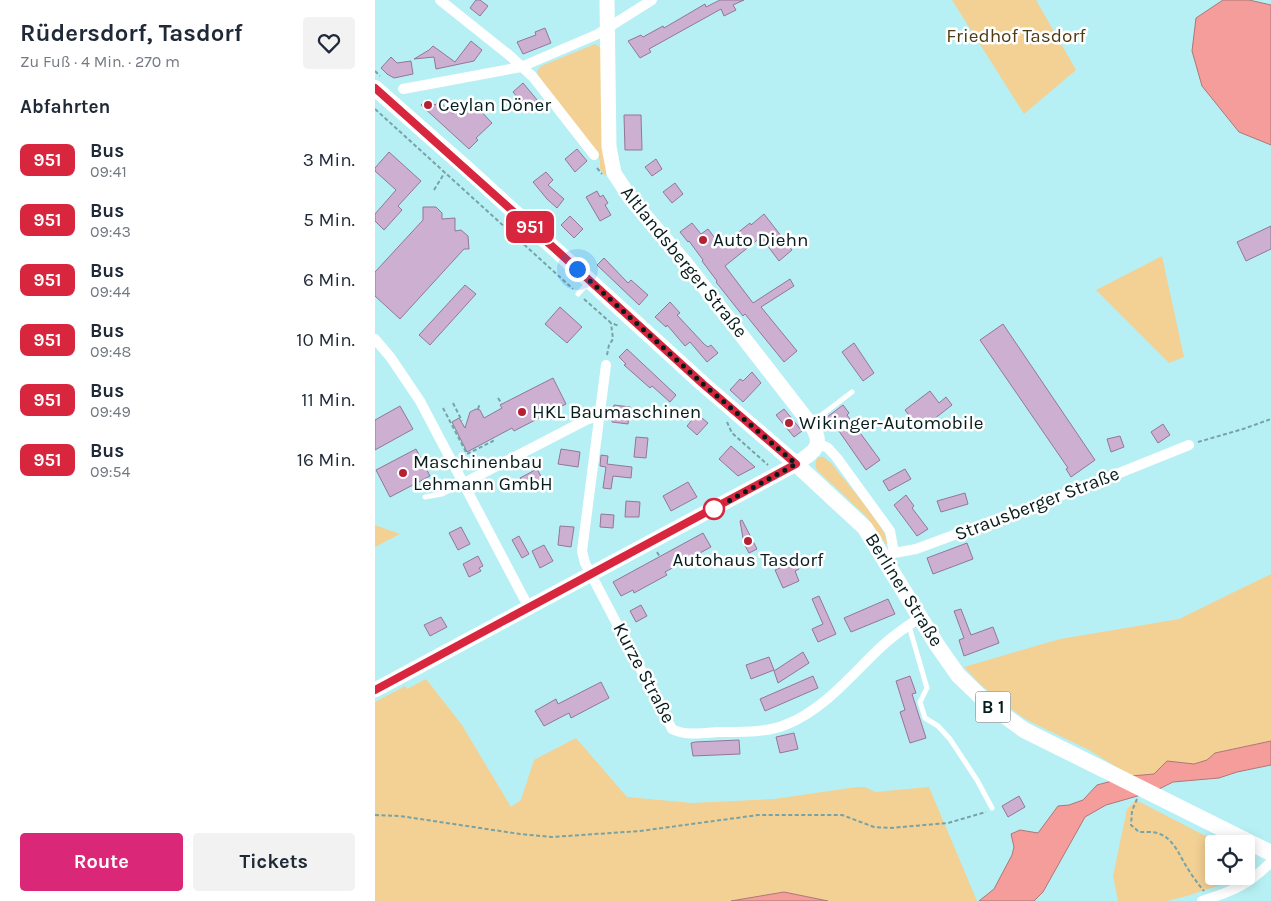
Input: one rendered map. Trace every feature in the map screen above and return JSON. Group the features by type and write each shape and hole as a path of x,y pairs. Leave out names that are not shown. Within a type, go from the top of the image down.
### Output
{"main road":[{"name":"Altlandsberger Straße","path":"607,0 609,147 614,173 631,199 817,420 818,443"},
{"name":"Berliner Straße","path":"377,98 589,280 865,528 890,556 915,621 937,645 958,675 986,702 1024,730 1271,852"},
{"path":"375,690 796,464 814,450 818,443"}],"street":[{"path":"440,0 509,55 533,78 594,156"},
{"path":"403,89 521,67 598,34 652,0"},
{"path":"375,340 391,358 410,385 428,416 529,608"},
{"path":"591,575 585,564 582,551 606,365"},
{"path":"464,483 586,420 599,418"},
{"path":"818,443 827,448 837,458 890,531 890,556"},
{"name":"Strausberger Straße","path":"890,556 916,549 1008,516 1189,445"},
{"name":"Kurze Straße","path":"591,575 672,729 677,732 726,732 771,729 791,722 823,702 883,645 915,621"},
{"path":"1207,900 1239,888 1254,878 1271,862"}],"lane":[{"path":"578,294 589,280"},
{"path":"817,420 852,392"},
{"path":"425,497 442,494 464,483"},
{"path":"915,621 927,688 920,702 925,718 939,726 950,739 977,780 992,808"}],"path":[{"path":"377,98 445,172 611,323 613,339 609,345 606,365"},
{"path":"434,190 445,172"},
{"path":"499,398 502,404"},
{"path":"453,403 462,421"},
{"path":"478,409 480,403"},
{"path":"443,408 467,454 493,441 491,439"},
{"path":"1189,445 1271,419"},
{"path":"817,420 833,429 828,421"},
{"path":"657,552 660,557"},
{"path":"1137,798 1132,811 1131,825 1139,832 1152,832 1170,840 1207,900"},
{"path":"375,815 400,816 552,837 640,831 758,816 842,815 874,827 890,828 948,822 979,815 992,808"}],"green space":[{"name":"Friedhof Tasdorf","path":"952,0 1036,0 1076,70 1024,114"},
{"path":"595,44 601,48 608,169 605,176 600,169 600,161 595,149 538,77 537,71 541,66"},
{"path":"1162,256 1184,357 1169,363 1096,290"},
{"path":"818,457 824,457 832,464 880,525 889,544 886,544 866,516 818,471 815,464"},
{"path":"375,525 400,534 375,547"},
{"path":"1271,574 1271,741 1215,753 1207,760 1194,764 1167,761 1154,774 1131,776 1089,750 1027,720 1001,702 964,667 1060,639 1179,619"},
{"path":"426,679 462,725 511,807 521,800 534,760 576,738 627,797 692,803 774,799 857,787 865,787 875,792 929,787 977,901 828,901 784,892 731,901 375,901 375,702 405,686 407,689"},
{"path":"1136,800 1205,836 1205,885 1220,885 1167,901 1118,901 1113,876 1127,809"}],"shaded area":[{"path":"1223,0 1249,0 1271,5 1271,145 1239,132 1202,86 1192,51 1196,18"},
{"path":"1271,741 1271,765 1219,778 1173,782 1155,791 1106,805 1085,817 1043,892 1034,901 979,901 994,889 1012,855 1014,847 1011,834 1020,830 1038,833 1058,806 1069,805 1083,800 1097,785 1131,776 1154,774 1167,761 1194,764 1207,760 1215,753"},
{"path":"784,892 828,901 731,901"}],"building":[{"path":"476,0 480,0 488,6 480,16 470,8"},
{"path":"720,0 744,0 733,5 736,10 724,16 721,9 649,49 651,52 640,58 628,41 641,35 643,37 663,26 664,28 705,4 706,7"},
{"path":"545,28 551,43 523,54 517,42 536,35 535,32"},
{"path":"471,41 482,50 474,61 436,69 434,57 414,59 433,46 455,62"},
{"path":"391,57 397,63 411,61 413,74 394,78 387,74 381,68"},
{"path":"523,83 538,101 528,110 513,92"},
{"path":"427,99 435,105 439,101 453,114 464,102 472,109 475,105 492,123 476,138 478,140 469,149 421,105"},
{"path":"624,115 641,115 642,150 625,150"},
{"path":"577,149 587,161 575,172 565,159"},
{"path":"389,152 421,181 398,206 402,210 384,230 375,221 375,214 396,190 375,171 375,168"},
{"path":"656,159 662,169 652,176 645,167"},
{"path":"546,172 553,180 548,185 564,199 557,208 533,182"},
{"path":"675,183 683,194 672,203 663,192"},
{"path":"597,191 600,197 603,195 608,203 605,205 611,215 600,221 586,197"},
{"path":"423,207 436,207 442,213 442,219 455,218 455,231 461,230 468,236 469,249 464,249 400,319 375,296 375,272 423,220"},
{"path":"764,214 792,250 779,261 761,237 725,266 753,303 790,279 794,286 761,307 797,351 784,362 745,314 743,316 716,282 689,241 680,232 692,223 701,234 708,229 721,246"},
{"path":"570,216 583,229 574,238 561,225"},
{"path":"1271,226 1271,249 1246,261 1237,242"},
{"path":"604,258 628,283 631,280 648,295 639,305 597,265"},
{"path":"465,285 476,294 430,345 419,335"},
{"path":"670,302 680,313 677,315 704,344 708,347 711,345 718,353 707,362 690,342 685,346 667,325 666,327 655,317"},
{"path":"560,307 582,327 567,343 545,324"},
{"path":"1003,324 1095,460 1071,477 1066,469 1068,468 980,340"},
{"path":"854,343 874,373 863,381 842,352"},
{"path":"627,349 676,395 670,402 652,386 650,388 624,365 626,364 619,357"},
{"path":"752,372 761,383 743,402 730,390 740,379 743,381"},
{"name":"HKL Baumaschinen","path":"553,378 566,404 514,431 512,428 467,452 452,422 459,418 465,428 470,412 476,409 480,410 484,418 502,408 500,405"},
{"path":"930,391 939,403 946,397 952,405 920,430 905,410"},
{"path":"614,405 630,407 628,424 612,422"},
{"path":"843,405 849,413 847,415 880,460 866,470 827,417"},
{"path":"400,406 413,429 375,450 375,420"},
{"name":"Wikinger-Automobile","path":"784,409 802,431 794,437 776,415"},
{"path":"697,414 708,423 697,435 687,426"},
{"path":"1163,424 1170,435 1158,443 1151,432"},
{"path":"1120,436 1124,447 1111,452 1107,439"},
{"path":"636,437 648,438 646,458 634,457"},
{"path":"731,446 755,467 738,476 719,459"},
{"name":"Maschinenbau Lehmann GmbH","path":"416,449 430,476 390,497 376,470"},
{"path":"561,449 580,452 578,467 558,464"},
{"path":"601,455 608,456 607,464 632,467 631,478 613,476 611,489 603,488 606,467 600,466"},
{"path":"537,469 544,482 527,491 520,478"},
{"path":"905,469 911,479 889,491 883,481"},
{"path":"688,482 697,497 671,511 663,496"},
{"path":"965,493 968,504 941,512 937,501"},
{"path":"906,495 914,506 912,508 928,529 917,536 894,505"},
{"path":"626,501 640,502 639,517 625,517"},
{"path":"601,514 614,515 613,528 600,527"},
{"name":"Autohaus Tasdorf","path":"742,520 757,549 749,553 744,544 740,521"},
{"path":"560,526 574,527 571,547 558,545"},
{"path":"461,527 470,544 458,550 449,533"},
{"path":"703,533 711,547 665,572 667,575 634,593 633,590 621,596 613,582"},
{"path":"519,536 529,554 522,558 512,540"},
{"path":"967,543 973,559 933,574 927,558"},
{"path":"544,545 553,561 540,568 532,551"},
{"path":"478,556 483,566 479,568 481,571 469,577 463,564"},
{"path":"795,561 799,569 795,571 799,581 783,588 775,570"},
{"path":"819,596 836,634 818,642 812,629 823,624 812,599"},
{"path":"888,599 895,614 851,632 844,618"},
{"path":"641,605 647,616 636,622 630,611"},
{"path":"961,609 971,635 993,627 999,643 964,656 959,640 964,638 954,611"},
{"path":"441,617 447,627 430,636 424,625"},
{"path":"803,652 809,663 778,683 774,671"},
{"path":"769,657 774,670 751,679 746,665"},
{"path":"813,676 818,688 765,711 760,699"},
{"path":"910,676 916,693 912,694 926,738 910,743 900,712 905,710 896,681"},
{"path":"601,682 609,698 571,718 569,713 544,726 535,711 556,699 558,704"},
{"path":"794,733 798,749 780,753 776,737"},
{"path":"739,740 740,754 693,756 691,743"},
{"path":"1019,796 1025,807 1008,817 1002,806"}],"bus line":[{"name":"951","path":"375,88 466,168 740,418 796,464 375,690"}],"place":[{"name":"Ceylan Döner","path":"428,105"},
{"name":"Auto Diehn","path":"703,240"},
{"name":"HKL Baumaschinen","path":"522,412"},
{"name":"Wikinger-Automobile","path":"789,423"},
{"name":"Maschinenbau Lehmann GmbH","path":"403,473"},
{"name":"Autohaus Tasdorf","path":"748,541"}],"route":[{"path":"577,269 740,418 796,464 714,509"}]}
